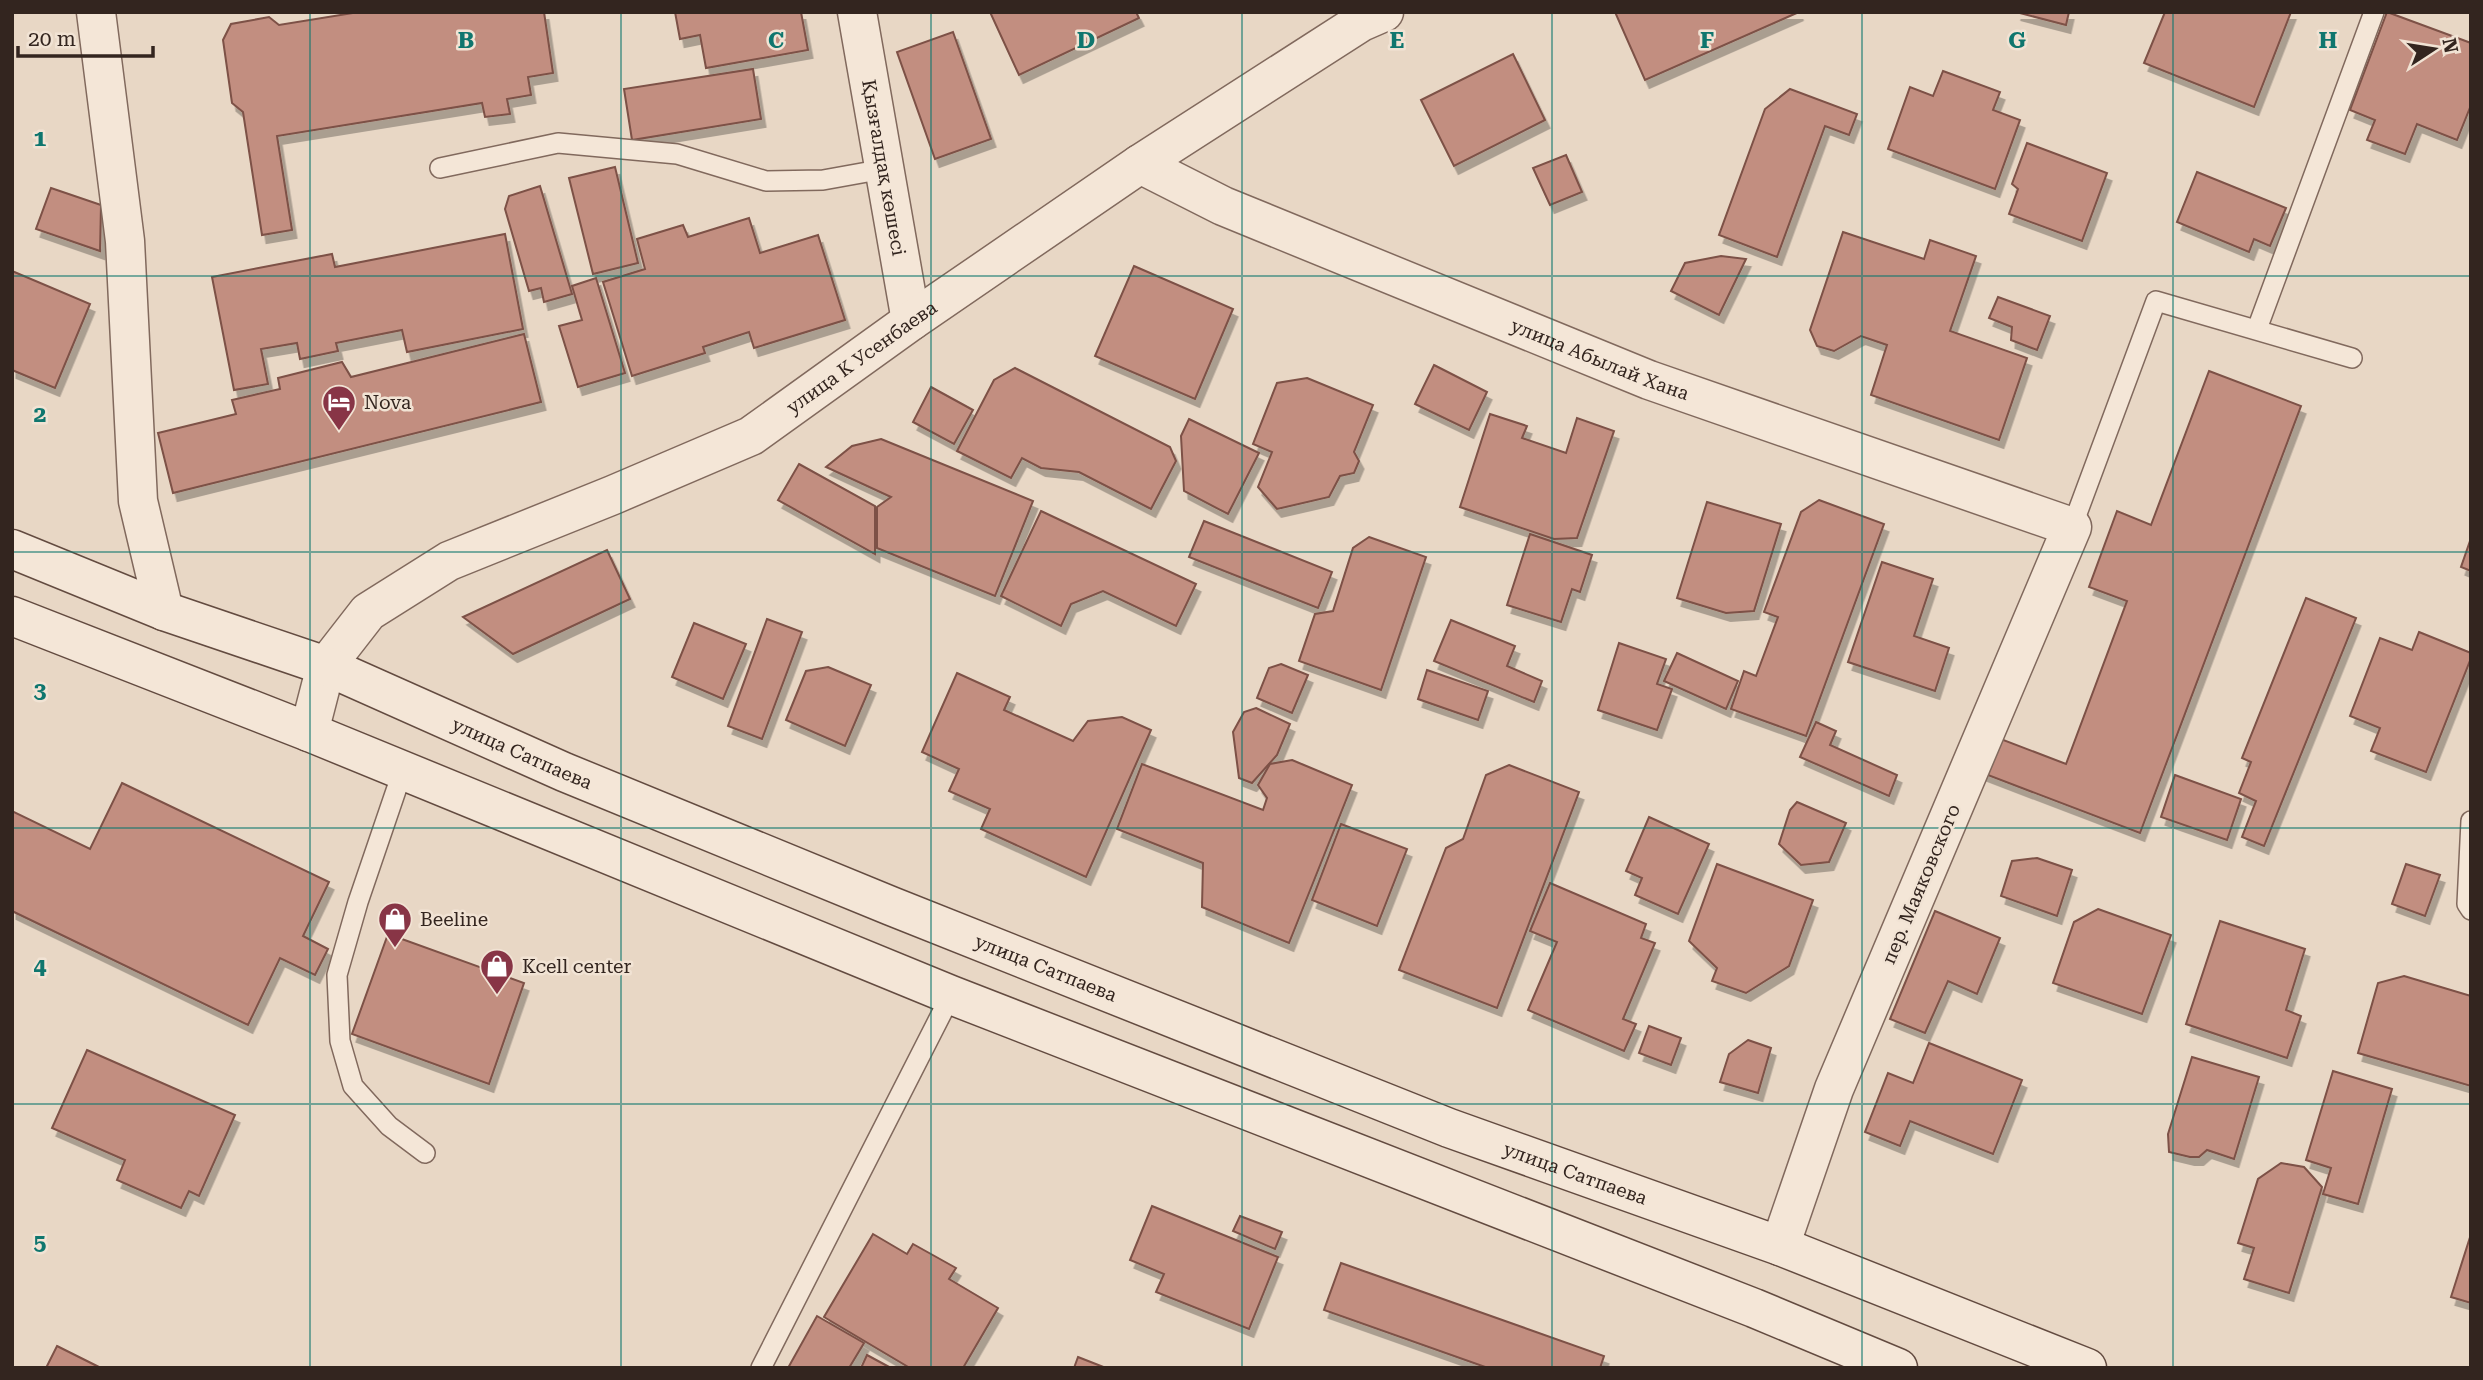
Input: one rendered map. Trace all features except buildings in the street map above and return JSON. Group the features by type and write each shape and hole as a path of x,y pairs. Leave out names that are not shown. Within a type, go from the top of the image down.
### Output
{"street":[{"path":"96,12 125,241 138,501 164,611"},
{"name":"Қызғалдақ көшесі","path":"857,12 911,321"},
{"name":"улица К Усенбаева","path":"326,666 368,612 449,561 751,436 911,321 1140,164 1361,22 1384,12"},
{"name":"улица Абылай Хана","path":"1140,164 1223,206 1649,380 2071,527"},
{"name":"пер. Маяковского","path":"1780,1246 1834,1089 2071,527"},
{"name":"улица Сатпаева","path":"12,549 164,611 326,666 564,772 1449,1128 1780,1246 2087,1368"},
{"path":"12,616 309,732 951,995 1754,1308 1898,1368"},
{"path":"309,732 326,666"}],"lane":[{"path":"2258,329 2374,12"},
{"path":"440,168 558,143 677,154 766,181 823,180 884,169"},
{"path":"2071,527 2156,301 2352,358"},
{"path":"403,770 358,902 337,975 340,1041 353,1086 389,1126 425,1153"},
{"path":"2471,821 2467,904 2471,910"},
{"path":"761,1368 951,995"}],"place":[{"name":"Nova","path":"339,432"},
{"name":"Beeline","path":"395,949"},
{"name":"Kcell center","path":"497,996"}]}
